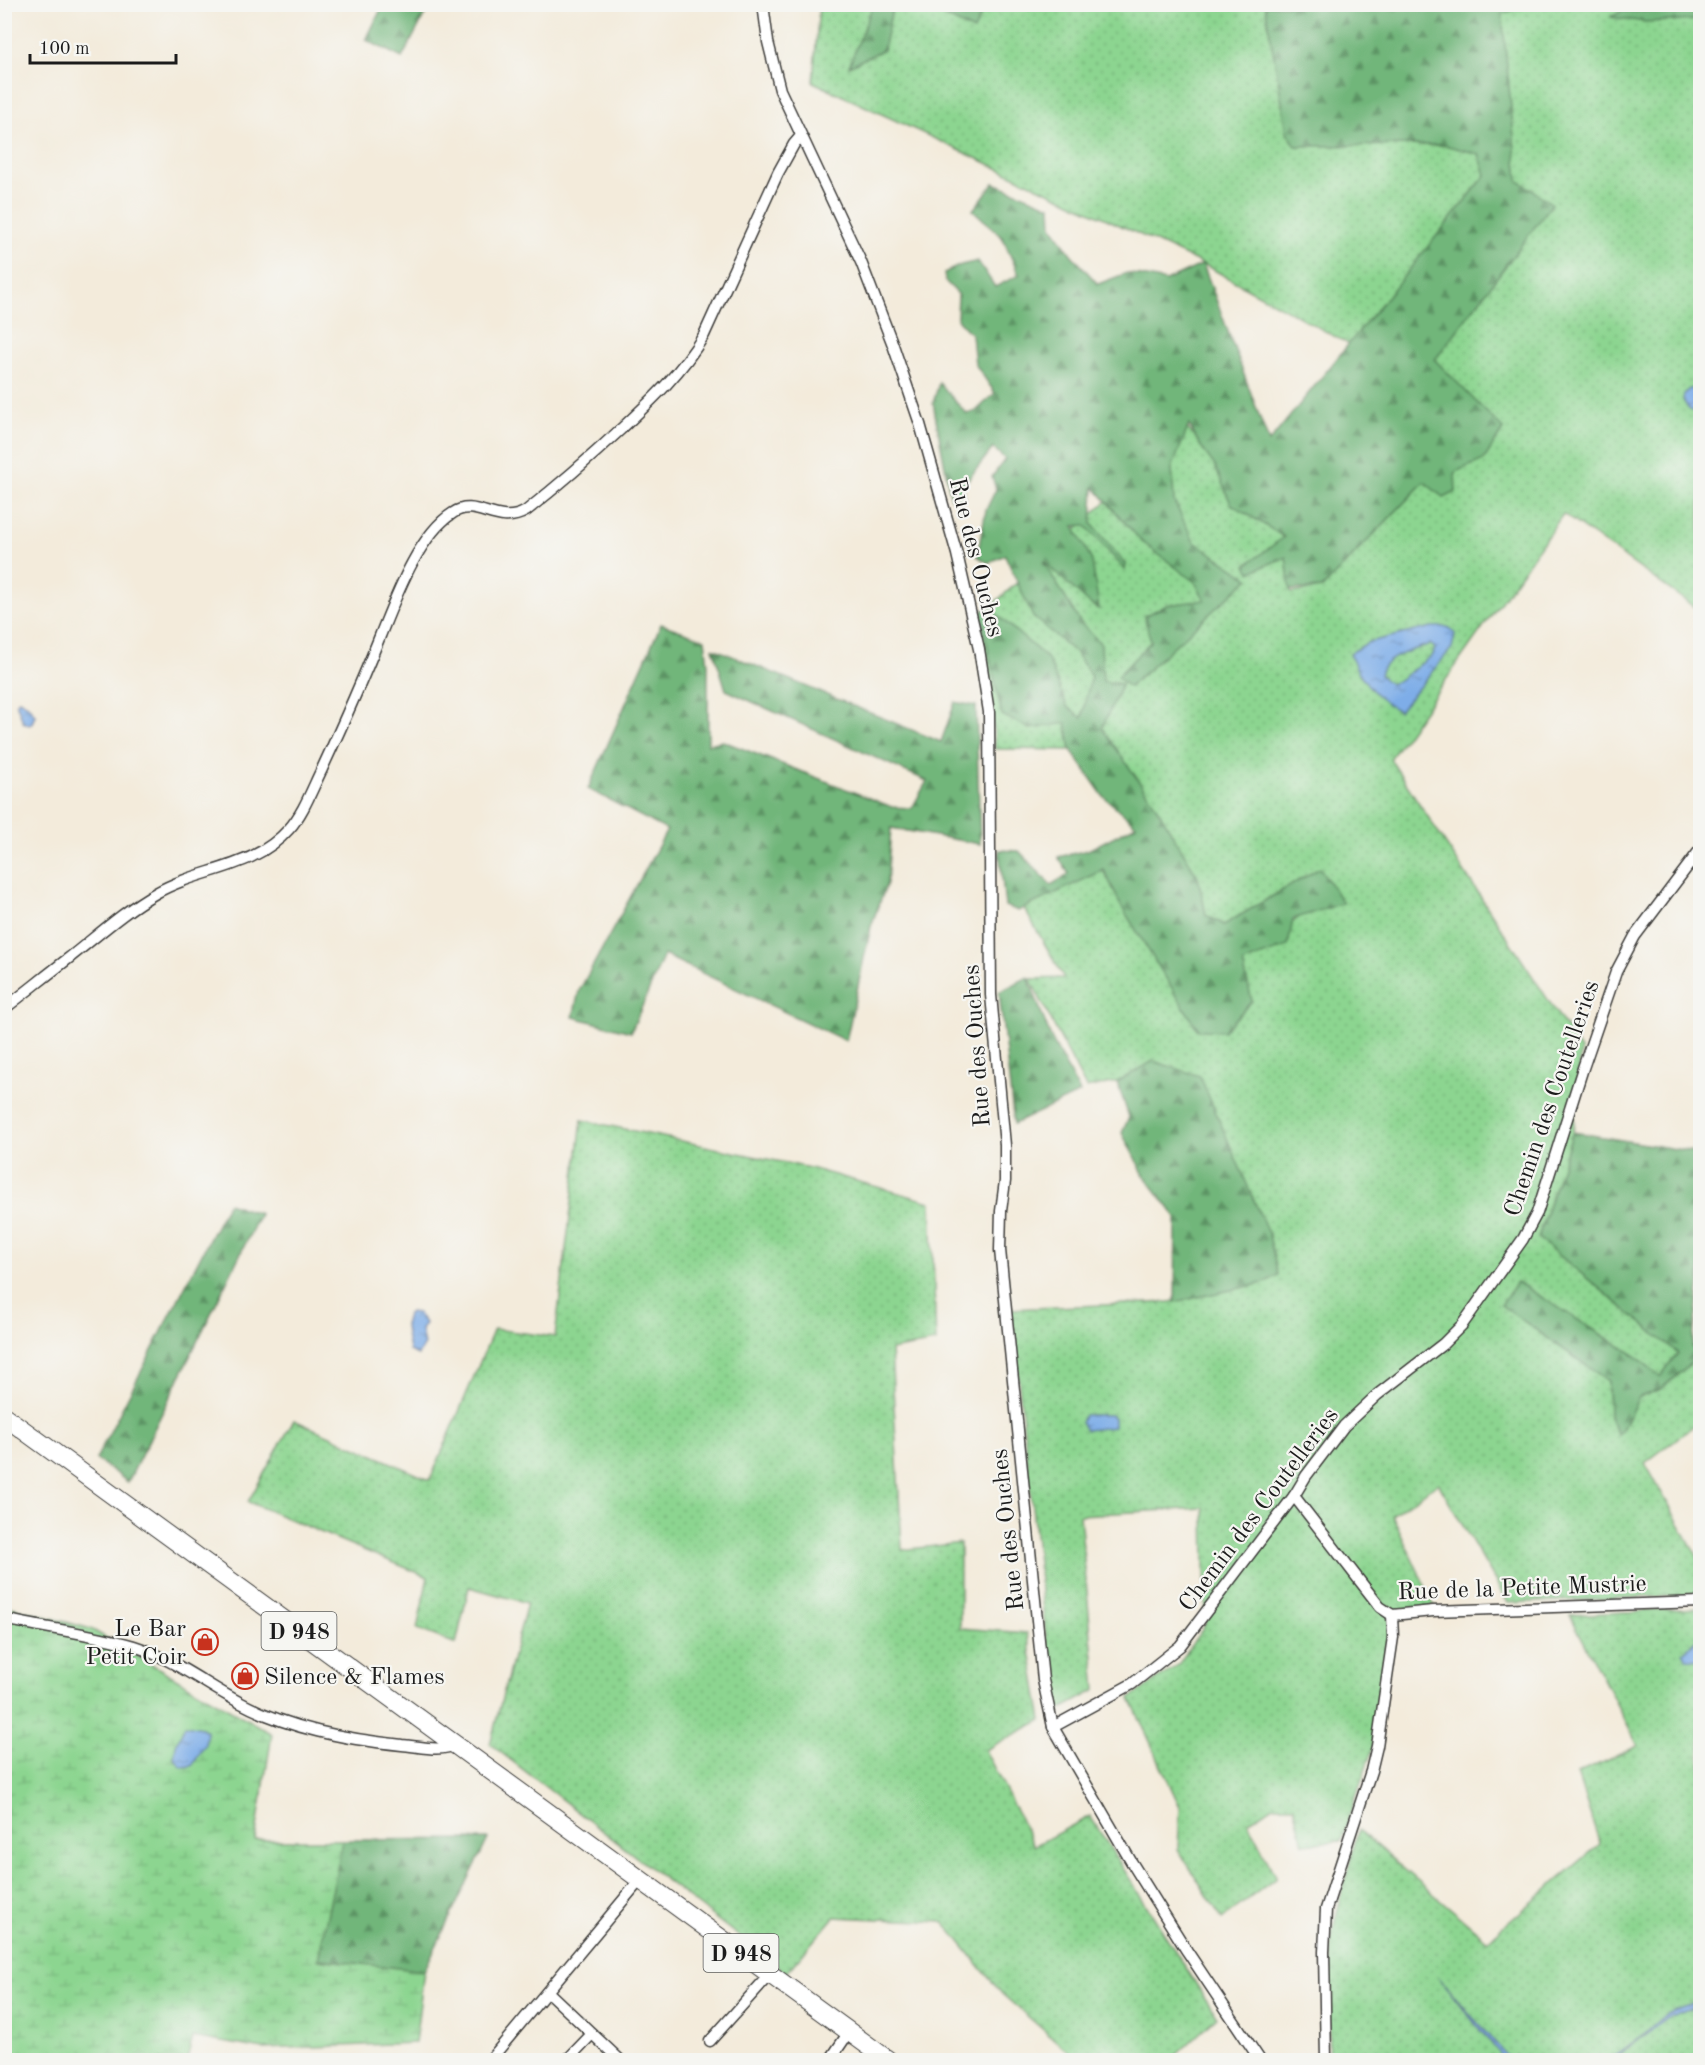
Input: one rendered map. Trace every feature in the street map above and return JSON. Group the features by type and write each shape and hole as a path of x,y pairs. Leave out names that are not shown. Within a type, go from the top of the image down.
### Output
{"main road":[{"name":"D 948","path":"4,1416 888,2061"}],"street":[{"name":"Rue des Ouches","path":"763,4 772,66 780,90 800,137 861,262 920,424 957,554 979,649 989,712 990,976 1005,1145 1000,1250 1043,1680 1053,1727 1186,1951 1260,2061"},
{"path":"4,1009 109,925 158,891 236,864 264,850 289,829 303,807 329,753 403,581 434,532 446,518 460,509 471,508 503,517 518,515 526,511 608,441 668,384 689,359 704,335 778,173 800,137"},
{"name":"Chemin des Coutelleries","path":"1053,1727 1132,1684 1180,1646 1344,1426 1377,1395 1443,1344 1462,1325 1523,1239 1537,1213 1616,972 1635,936 1701,850"},
{"name":"Rue de la Petite Mustrie","path":"1294,1496 1380,1607 1392,1615 1433,1611 1701,1602"},
{"path":"1326,2061 1324,1952 1326,1909 1377,1746 1393,1637 1392,1615"},
{"path":"4,1619 40,1628 90,1635 134,1646 271,1718 307,1729 350,1739 395,1744 439,1748 451,1748 456,1744"},
{"path":"490,2061 640,1880"},
{"path":"710,2041 770,1974"},
{"path":"548,1992 620,2061"},
{"path":"830,2061 849,2032"},
{"path":"567,2061 592,2034"}],"green space":[{"path":"931,4 985,5 974,31 929,9"},
{"path":"383,5 430,5 402,58 366,40"},
{"path":"819,5 1700,5 1700,611 1563,514 1390,759 1581,1050 1573,1132 1538,1238 1678,1353 1661,1377 1636,1356 1517,1282 1502,1305 1608,1381 1609,1417 1619,1435 1639,1397 1661,1389 1700,1355 1700,1421 1645,1463 1700,1561 1700,1595 1508,1603 1438,1483 1392,1515 1434,1605 1392,1623 1376,1739 1341,1841 1303,1844 1294,1806 1274,1806 1248,1822 1276,1878 1222,1919 1178,1849 1180,1807 1130,1698 1178,1665 1206,1623 1204,1508 1080,1515 1096,1690 1054,1713 1011,1309 1170,1302 1277,1275 1155,1065 1117,1082 1086,1088 1030,979 1064,978 1024,908 1101,867 1201,1030 1242,964 1328,893 1316,870 1224,925 1206,918 1104,731 1071,750 995,749 992,706 976,613 989,608 1187,428 1284,537 1291,593 1322,588 1424,482 1503,429 1203,264 813,82"},
{"path":"873,5 893,5 883,50 849,66"},
{"path":"1265,5 1527,5 1502,14 1518,180 1552,204 1435,360 1503,429 1484,460 1455,472 1456,492 1444,498 1424,482 1322,588 1290,590 1286,557 1250,572 1246,565 1284,537 1231,504 1215,466 1189,425 1172,468 1174,501 1194,542 1249,578 1129,687 1117,677 1151,641 1144,616 1167,605 1205,600 1195,582 1141,541 1094,487 1092,524 1126,565 1125,570 1085,525 1074,526 1092,561 1099,609 1090,604 1043,561 1080,622 1101,644 1103,681 1122,684 1102,728 1154,803 1198,877 1206,915 1224,925 1320,868 1343,903 1293,919 1288,946 1243,963 1252,1001 1224,1031 1198,1030 1121,906 1104,870 1018,911 1005,906 999,850 1019,851 1051,885 1069,874 1058,857 1088,850 1136,825 1103,796 1071,750 1066,723 1030,729 1002,715 980,612 989,608 1048,659 1067,706 1082,718 1091,676 1076,653 1033,617 1005,555 988,563 977,556 986,510 996,489 992,477 1005,459 993,448 963,486 965,498 951,499 933,403 939,383 967,414 976,411 995,393 975,364 972,335 957,319 958,294 945,281 944,273 961,265 978,261 995,287 1019,275 1002,237 973,210 994,183 1051,206 1052,226 1071,254 1098,284 1127,273 1166,281 1203,264 1269,442 1486,175 1479,154 1444,145 1296,146 1287,132"},
{"path":"1672,5 1700,5 1700,20 1645,22 1611,17 1622,11 1669,10"},
{"path":"661,624 705,639 708,665 708,744 723,741 892,807 912,808 927,781 726,690 713,648 941,742 955,702 976,706 980,844 891,828 887,883 871,926 846,1041 664,955 631,1032 573,1017 579,991 667,830 588,789"},
{"path":"1028,977 1051,1038 1080,1093 1014,1124 999,992"},
{"path":"1153,1061 1200,1076 1269,1235 1278,1275 1264,1283 1175,1302 1176,1217 1144,1175 1122,1133 1129,1117 1117,1082"},
{"path":"582,1120 810,1168 931,1202 936,1342 891,1350 902,1550 960,1543 960,1628 1027,1633 1042,1720 985,1750 1034,1846 1090,1816 1217,2017 1171,2060 1078,2060 1002,1994 944,1922 834,1917 786,1973 490,1744 527,1603 469,1587 456,1644 417,1629 428,1577 248,1502 294,1420 430,1480 494,1329 555,1337"},
{"path":"1573,1132 1700,1153 1700,1280 1692,1347 1700,1342 1700,1355 1661,1389 1639,1397 1619,1435 1609,1417 1608,1381 1501,1305 1517,1282 1636,1356 1660,1377 1678,1353 1538,1238"},
{"path":"228,1203 260,1214 128,1482 96,1459"},
{"path":"4,1605 91,1629 272,1734 255,1840 343,1840 318,1959 424,1971 415,2043 263,2049 193,2037 187,2060 5,2060"},
{"path":"1700,1608 1700,2060 1328,2060 1332,1932 1358,1830 1488,1940 1600,1844 1577,1774 1638,1746 1570,1615"},
{"path":"488,1839 424,1971 318,1959 343,1840"}],"water":[{"path":"1689,389 1700,393 1700,411 1689,410 1683,400 1684,394"},
{"path":"1432,627 1448,627 1455,634 1452,648 1399,711 1369,686 1353,661 1350,653 1369,642","holes":["1430,644 1435,648 1433,655 1396,682 1390,684 1380,675 1382,668 1393,658"]},
{"path":"19,700 28,705 35,715 29,725 23,722 16,702"},
{"path":"410,1312 417,1313 425,1323 421,1330 424,1345 418,1355 409,1351 405,1319"},
{"path":"1084,1415 1111,1415 1114,1418 1114,1427 1086,1430 1081,1423"},
{"path":"1700,1637 1700,1659 1687,1658 1683,1652"},
{"path":"185,1725 202,1728 207,1732 205,1745 192,1766 182,1767 174,1758 176,1745"},
{"path":"1439,1978 1501,2050 1510,2060 1503,2059"},
{"path":"1700,2000 1700,2004 1667,2018 1613,2060 1608,2060 1634,2043 1668,2012"}],"place":[{"name":"Le Bar Petit Coir","path":"205,1642"},
{"name":"Silence & Flames","path":"245,1676"}]}
